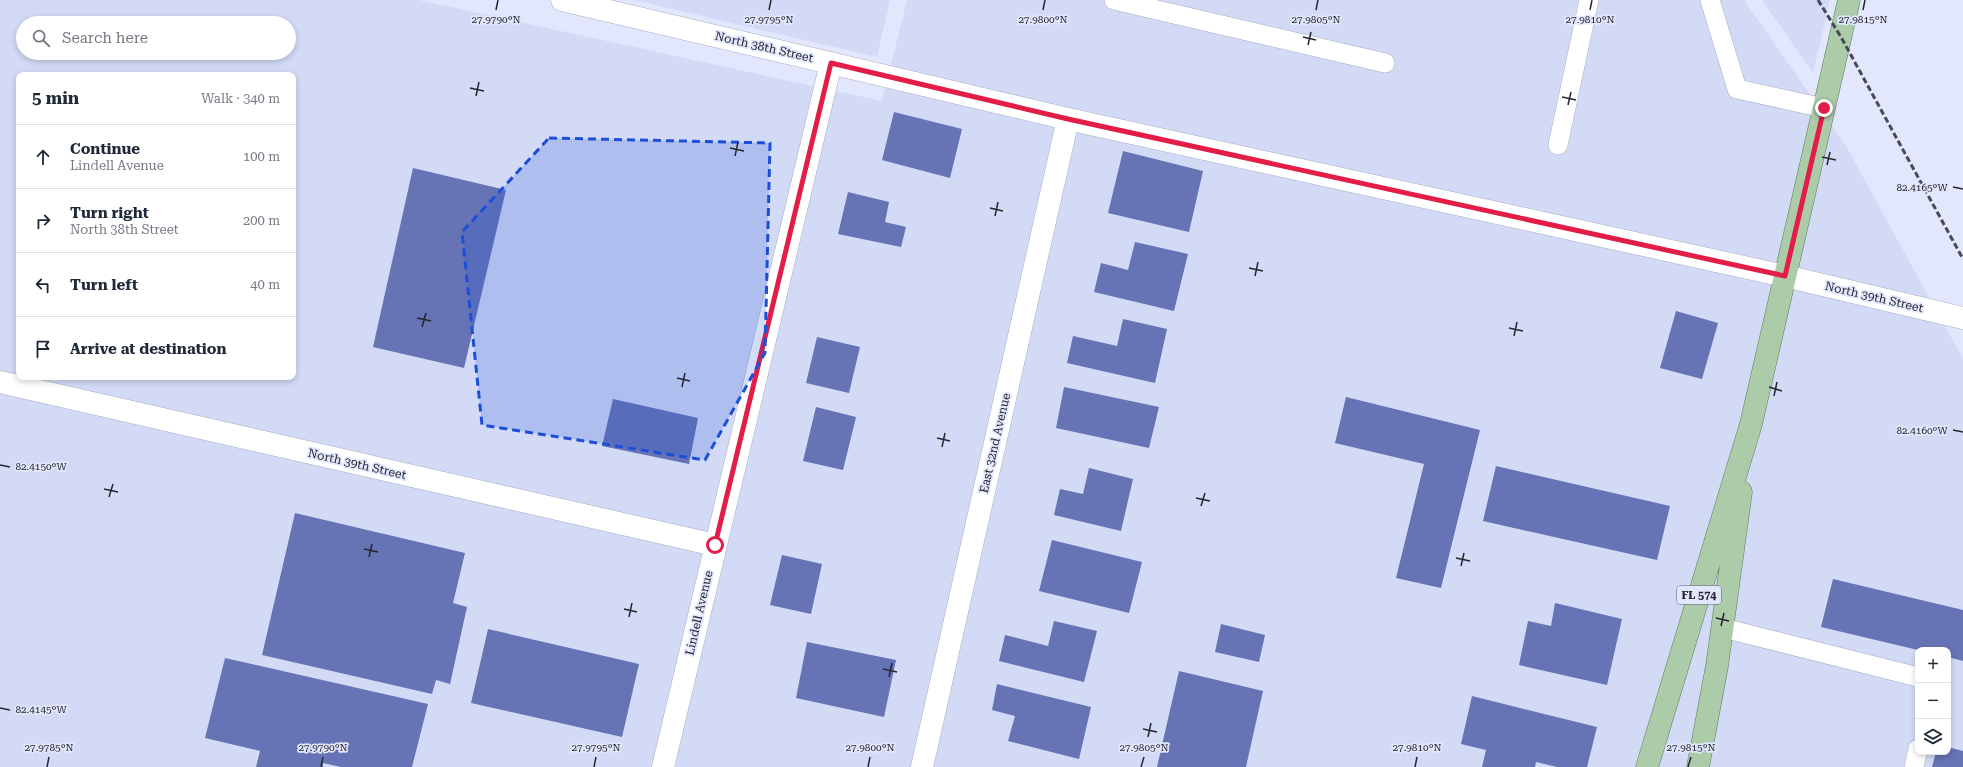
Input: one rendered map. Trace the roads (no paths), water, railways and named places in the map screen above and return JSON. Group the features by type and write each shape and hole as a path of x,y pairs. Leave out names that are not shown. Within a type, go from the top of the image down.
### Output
{"main road":[{"name":"FL 574","path":"1647,767 1751,424 1849,0"},
{"name":"FL 574","path":"1698,767 1722,628 1751,424"}],"street":[{"name":"North 38th Street","path":"562,0 1068,119 1785,276"},
{"name":"Lindell Avenue","path":"663,767 831,63"},
{"name":"East 32nd Avenue","path":"922,767 1068,119"},
{"name":"North 39th Street","path":"1785,276 1963,318"},
{"name":"North 39th Street","path":"0,382 715,545"}],"lane":[{"path":"1114,0 1385,63"},
{"path":"1558,145 1589,0"},
{"path":"1710,0 1737,89 1824,108"},
{"path":"1722,628 1915,676"},
{"path":"1914,767 1917,755"}],"railway":[{"path":"1818,0 1841,37 1963,259"}]}
